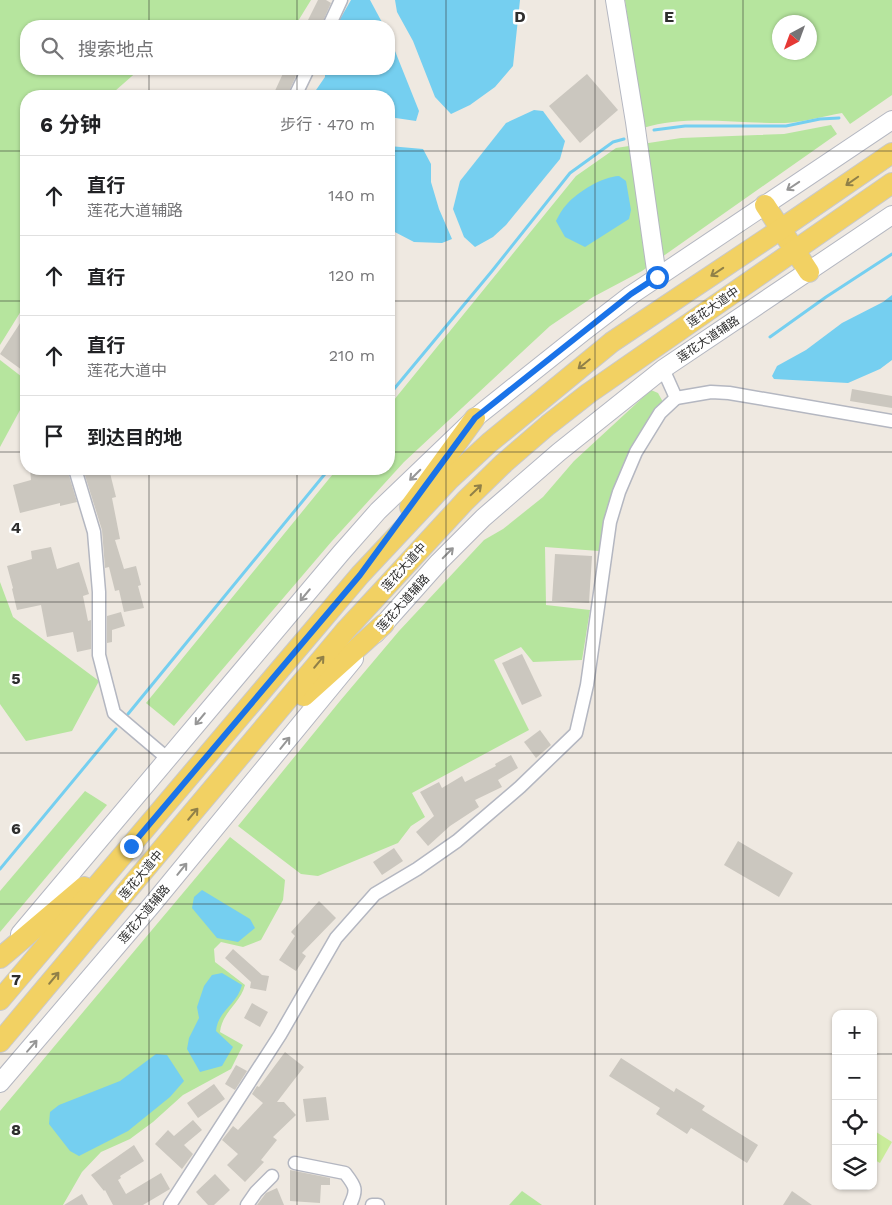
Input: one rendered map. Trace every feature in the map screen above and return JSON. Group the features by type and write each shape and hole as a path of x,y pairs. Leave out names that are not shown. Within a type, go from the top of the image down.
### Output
{"main road":[{"name":"莲花大道中","path":"0,1000 360,575 450,480 489,443 612,342 781,230 892,153"},
{"name":"莲花大道中","path":"1,1042 345,631 465,501 504,463 548,425 629,365 892,183"},
{"path":"765,205 809,272"},
{"path":"612,342 629,365"},
{"path":"360,575 475,418"},
{"path":"248,748 384,624"},
{"path":"0,958 131,846"}],"street":[{"path":"332,20 341,0"},
{"path":"615,0 657,277"},
{"path":"298,90 305,75"},
{"path":"0,958 167,758 378,511 475,418 631,294 892,120"},
{"name":"莲花大道辅路","path":"0,1083 151,906 384,624 439,562 484,518 559,452 663,369 892,215"},
{"path":"663,369 676,398"},
{"path":"170,1205 280,1035 336,938 375,894 418,869 457,841 520,787 576,732 587,685 610,522 619,492 636,452 660,413 676,398 711,392 729,393 892,421"},
{"path":"77,475 94,532 98,592 99,656 114,713 167,758"},
{"path":"295,1163 345,1173 355,1186 355,1195 350,1205"},
{"path":"247,1205 256,1192 272,1176"},
{"path":"372,1205 378,1205"}],"green space":[{"path":"0,0 311,0 299,20 20,20 20,75 133,75 116,90 20,90 20,313 0,345"},
{"path":"625,0 892,0 892,95 850,124 842,113 785,123 678,121 643,128"},
{"path":"831,125 837,134 642,271 593,297 550,326 395,472 395,399 576,176 616,148 681,138 784,134"},
{"path":"0,360 20,375 20,410 0,447"},
{"path":"651,390 658,393 663,402 615,491 599,551 545,547 546,605 590,610 582,660 533,662 521,647 494,660 529,730 412,793 425,817 411,826 398,843 318,876 301,874 238,826 399,631 484,540 503,529 543,497 574,461"},
{"path":"332,475 392,475 332,541 174,726 146,703"},
{"path":"0,582 13,617 99,681 72,731 26,741 0,704"},
{"path":"85,791 107,805 0,932 0,891"},
{"path":"230,837 285,880 283,900 261,940 243,947 221,942 214,949 215,962 245,985 243,992 227,1013 221,1025 220,1032 243,1045 231,1069 183,1095 153,1122 130,1139 101,1152 82,1172 63,1205 0,1205 0,1111"},
{"path":"877,1133 892,1142 880,1163 877,1161"},
{"path":"522,1191 542,1205 509,1205"}],"water":[{"path":"351,0 370,0 381,20 339,20"},
{"path":"395,0 520,0 513,66 495,87 470,105 451,114 435,97 413,41 397,12"},
{"path":"395,51 419,111 416,121 395,118 395,90 316,90 325,75 395,75"},
{"path":"534,110 543,111 565,141 560,159 506,225 493,237 475,247 464,237 453,209 460,181 506,123"},
{"path":"395,147 423,149 431,164 431,182 439,209 452,239 442,243 414,242 395,232"},
{"path":"619,176 626,181 631,210 629,219 585,247 565,237 556,221 565,206 578,194 591,186 605,179"},
{"path":"892,295 892,360 880,369 848,383 774,379 772,376 777,366 806,350 842,323 883,302"},
{"path":"202,890 250,919 255,928 238,942 217,938 192,908 194,897"},
{"path":"222,973 242,985 240,992 217,1024 216,1031 233,1047 222,1066 200,1072 187,1049 189,1038 199,1018 197,1007 204,986 212,975"},
{"path":"156,1054 167,1055 184,1081 170,1097 128,1131 79,1156 70,1151 49,1124 50,1112 59,1105 120,1081"}],"building":[{"path":"318,0 326,0 331,3 324,20 308,20"},
{"path":"587,74 618,110 580,143 549,106"},
{"path":"282,75 296,75 290,90 275,90"},
{"path":"20,323 20,369 0,354"},
{"path":"852,389 892,396 892,408 850,401"},
{"path":"31,475 69,475 77,502 60,506 60,503 20,513 13,485 31,480"},
{"path":"85,475 110,475 116,497 112,498 120,539 115,540 124,569 136,566 141,585 138,586 144,608 124,612 119,590 115,591 109,567 105,568 102,530"},
{"path":"51,547 57,569 79,562 89,594 83,596 88,621 91,620 91,649 77,652 73,632 47,637 41,605 17,610 7,566 32,559 31,551"},
{"path":"555,554 592,556 589,603 552,601"},
{"path":"121,612 125,626 112,630 112,642 107,643 107,616"},
{"path":"522,654 542,696 522,705 502,663"},
{"path":"540,730 551,745 536,758 524,742"},
{"path":"511,755 518,768 498,780 502,787 475,800 479,807 450,826 428,846 416,832 434,816 420,792 439,782 442,788 462,776 465,782 496,766 495,764"},
{"path":"738,841 793,873 779,897 724,865"},
{"path":"394,848 403,861 382,875 373,862"},
{"path":"319,901 336,918 302,953 306,956 296,971 279,960 295,936 291,932"},
{"path":"233,949 262,975 269,976 266,991 250,988 251,982 225,958"},
{"path":"252,1003 268,1012 260,1027 244,1018"},
{"path":"285,1052 304,1067 277,1102 284,1102 296,1115 273,1137 277,1140 261,1160 264,1162 245,1182 227,1165 238,1154 222,1140 233,1126 238,1130 263,1103 252,1094"},
{"path":"621,1058 674,1092 676,1088 705,1106 702,1110 758,1145 747,1163 691,1128 687,1134 656,1114 660,1108 609,1076"},
{"path":"236,1065 247,1071 235,1090 225,1084"},
{"path":"214,1084 225,1099 198,1118 187,1103"},
{"path":"326,1097 329,1120 306,1122 303,1099"},
{"path":"193,1120 202,1130 184,1145 193,1154 182,1169 155,1144 168,1130 174,1136"},
{"path":"134,1145 144,1161 120,1176 121,1178 118,1180 126,1194 161,1173 170,1189 143,1205 113,1205 105,1190 91,1175"},
{"path":"290,1170 330,1178 330,1185 321,1185 320,1203 290,1201"},
{"path":"215,1174 230,1190 214,1205 208,1205 196,1192"},
{"path":"277,1188 284,1205 257,1205 266,1193"},
{"path":"792,1191 812,1205 783,1205"},
{"path":"82,1194 88,1205 64,1205"}],"waterway":[{"path":"654,130 685,126 786,126 820,119 839,118"},
{"path":"395,388 570,173 613,142 624,139"},
{"path":"770,337 826,297 892,254"},
{"path":"128,714 324,475"},
{"path":"0,869 116,729"}],"route":[{"path":"131,846 360,575 475,418 631,294 657,277"}]}
